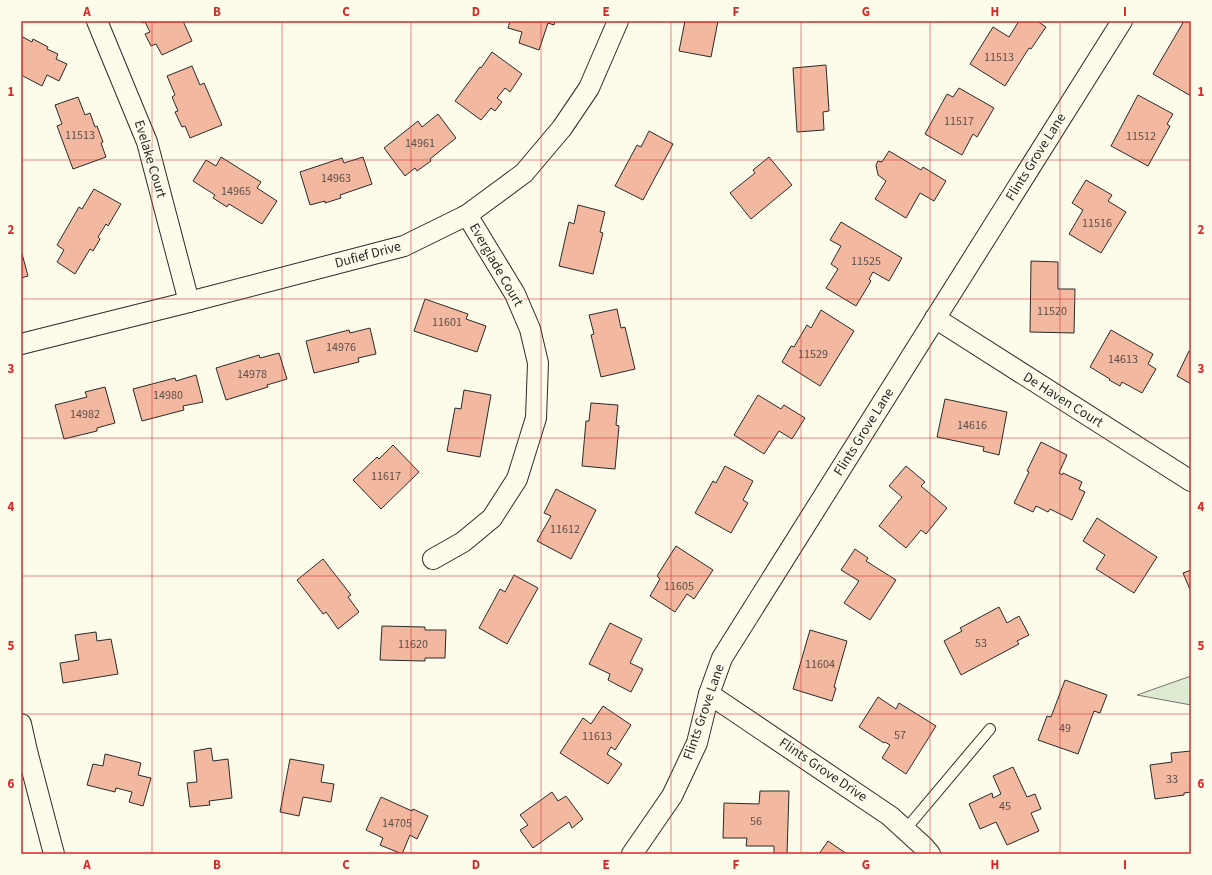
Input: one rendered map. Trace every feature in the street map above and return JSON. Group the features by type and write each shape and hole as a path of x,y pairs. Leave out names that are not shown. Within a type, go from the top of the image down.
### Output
{"street":[{"name":"Evelake Court","path":"97,21 147,142 190,302"},
{"name":"Dufief Drive","path":"21,344 190,302 404,246 467,215 524,173 562,128 589,88 618,21"},
{"name":"Flints Grove Lane","path":"632,854 672,796 697,743 709,694 722,658 1122,21"},
{"name":"Everglade Court","path":"433,559 463,542 492,518 517,479 536,418 538,363 530,329 515,294 467,215"},
{"name":"De Haven Court","path":"935,318 1191,481"},
{"name":"Flints Grove Drive","path":"709,694 890,816 930,854"},
{"path":"21,724 54,854"}],"lane":[{"path":"905,830 990,729"}],"green space":[{"path":"1191,676 1191,705 1137,695"}],"building":[{"path":"141,21 183,21 192,41 162,55 156,44 151,46 145,34 150,32 145,22 142,23"},
{"path":"510,21 555,21 554,25 548,23 539,50 519,43 522,32 508,28"},
{"path":"685,21 718,21 711,57 679,51"},
{"path":"1019,21 1037,21 1046,27 1031,49 1029,48 1005,86 970,64 993,27 1009,37"},
{"path":"1184,21 1191,21 1191,96 1153,74"},
{"path":"21,36 32,42 33,39 48,47 47,49 58,54 56,59 67,64 59,81 47,75 42,86 21,75"},
{"path":"492,52 522,74 510,92 505,88 497,98 502,102 495,111 491,108 481,120 455,101"},
{"path":"826,65 829,111 823,112 824,130 797,132 793,68"},
{"path":"192,66 200,85 204,83 222,125 190,138 185,126 182,127 175,112 178,111 172,97 175,95 167,76"},
{"path":"959,88 994,108 977,137 973,134 962,155 925,134 947,94 953,97"},
{"path":"1138,95 1173,114 1167,124 1170,126 1148,166 1111,146"},
{"path":"78,97 85,115 90,113 95,127 97,126 103,142 101,143 106,157 73,169 57,126 62,124 55,105"},
{"path":"438,114 456,138 430,159 431,161 417,171 415,168 405,176 384,148 418,121 422,127"},
{"path":"649,131 673,144 643,200 615,186 637,145 641,147"},
{"path":"889,151 921,170 923,167 946,181 934,201 920,193 906,218 875,199 886,181 878,175 876,165 878,161 882,162"},
{"path":"221,157 261,182 257,188 277,201 262,224 229,204 227,207 213,198 215,195 193,181 206,160 216,166"},
{"path":"363,157 372,184 340,195 341,198 325,203 325,201 310,205 300,172 342,158 344,163"},
{"path":"769,157 792,185 751,219 730,193 755,173 753,170"},
{"path":"1086,180 1112,195 1108,201 1126,212 1101,253 1069,234 1083,210 1072,203"},
{"path":"94,189 121,204 108,226 106,224 98,237 100,239 93,251 90,249 75,274 57,262 64,250 57,245 79,207 82,209"},
{"path":"578,205 605,212 600,232 603,233 593,274 559,266 569,222 574,224"},
{"path":"841,222 902,258 889,281 873,272 869,279 871,281 856,306 826,288 838,269 831,264 841,246 830,240"},
{"path":"21,250 28,276 21,278"},
{"path":"1031,261 1058,262 1058,289 1075,289 1074,333 1030,332"},
{"path":"425,299 468,314 466,319 486,326 477,352 414,331"},
{"path":"617,309 621,328 625,327 635,369 601,377 591,335 594,334 589,315"},
{"path":"821,310 854,331 820,386 782,362 791,346 794,347 807,325 811,328"},
{"path":"370,328 376,354 358,358 359,362 314,373 306,341 349,330 350,333"},
{"path":"1111,330 1153,354 1148,364 1156,369 1142,393 1122,382 1120,386 1090,367"},
{"path":"1189,351 1191,352 1191,384 1177,376"},
{"path":"279,353 287,379 267,385 268,387 226,400 216,368 259,355 260,358"},
{"path":"196,375 203,402 183,406 184,410 142,421 133,389 175,378 176,381"},
{"path":"105,387 115,423 97,428 97,431 64,439 55,405 87,397 85,392"},
{"path":"464,390 491,395 480,457 447,451 455,408 461,409"},
{"path":"758,395 781,409 784,405 805,418 792,439 779,431 764,454 734,435"},
{"path":"945,399 1007,412 999,455 983,451 984,447 937,437"},
{"path":"591,403 618,405 616,425 619,426 615,469 582,466 586,421 589,421"},
{"path":"1041,442 1067,455 1059,473 1062,475 1063,473 1082,482 1079,489 1085,492 1072,520 1050,509 1048,512 1036,506 1033,512 1014,503"},
{"path":"393,445 419,472 381,509 353,480 377,457 379,459"},
{"path":"725,466 753,481 743,500 748,503 731,533 695,513 713,481 716,483"},
{"path":"906,466 925,482 921,486 947,508 926,534 921,530 906,548 879,526 902,497 889,486"},
{"path":"556,489 596,510 571,559 537,541 551,516 544,513"},
{"path":"1097,518 1157,557 1134,593 1096,569 1105,555 1083,541"},
{"path":"676,546 713,570 694,599 687,594 675,612 650,596 660,579 657,576"},
{"path":"855,549 868,558 866,561 896,580 870,620 844,603 859,581 841,570"},
{"path":"323,559 351,595 348,597 359,612 338,629 326,612 323,614 297,580"},
{"path":"1191,570 1191,592 1183,573"},
{"path":"514,575 538,588 507,644 479,628 500,589 505,592"},
{"path":"999,607 1007,623 1019,616 1029,635 1017,641 1019,644 961,675 944,641 962,631 960,628"},
{"path":"610,623 642,639 630,663 643,669 631,692 608,680 610,674 589,664"},
{"path":"382,626 425,627 425,630 446,630 445,658 425,658 425,661 380,660"},
{"path":"810,630 847,641 834,687 836,688 832,701 793,689"},
{"path":"96,632 97,641 111,639 118,674 63,683 60,663 79,660 75,635"},
{"path":"1065,680 1107,695 1100,713 1094,711 1078,754 1038,740 1047,716 1051,717"},
{"path":"878,697 896,709 899,703 936,726 906,774 882,758 890,745 885,742 884,743 859,727"},
{"path":"603,706 631,725 615,750 611,747 607,754 622,764 608,784 560,753 583,718 591,724"},
{"path":"211,748 213,761 228,759 232,798 209,801 210,805 190,807 187,783 197,782 194,751"},
{"path":"1191,751 1191,792 1184,793 1184,795 1155,799 1150,765 1172,762 1171,753"},
{"path":"105,754 141,763 138,775 151,778 143,806 129,802 132,792 116,788 115,792 87,785 93,764 103,766"},
{"path":"290,759 324,765 321,782 334,784 331,802 303,797 299,816 280,812"},
{"path":"1013,767 1027,797 1035,794 1041,809 1031,813 1039,831 1007,845 996,822 980,829 969,804 992,793 993,798 1001,794 993,776"},
{"path":"760,791 789,791 787,854 774,854 774,846 746,846 747,838 723,838 724,803 759,804"},
{"path":"552,792 558,801 566,796 583,819 572,828 569,822 533,848 520,830 528,825 520,815"},
{"path":"381,797 412,811 413,809 428,816 417,839 410,835 402,854 380,845 383,838 366,830"},
{"path":"828,841 847,854 819,854"}]}
